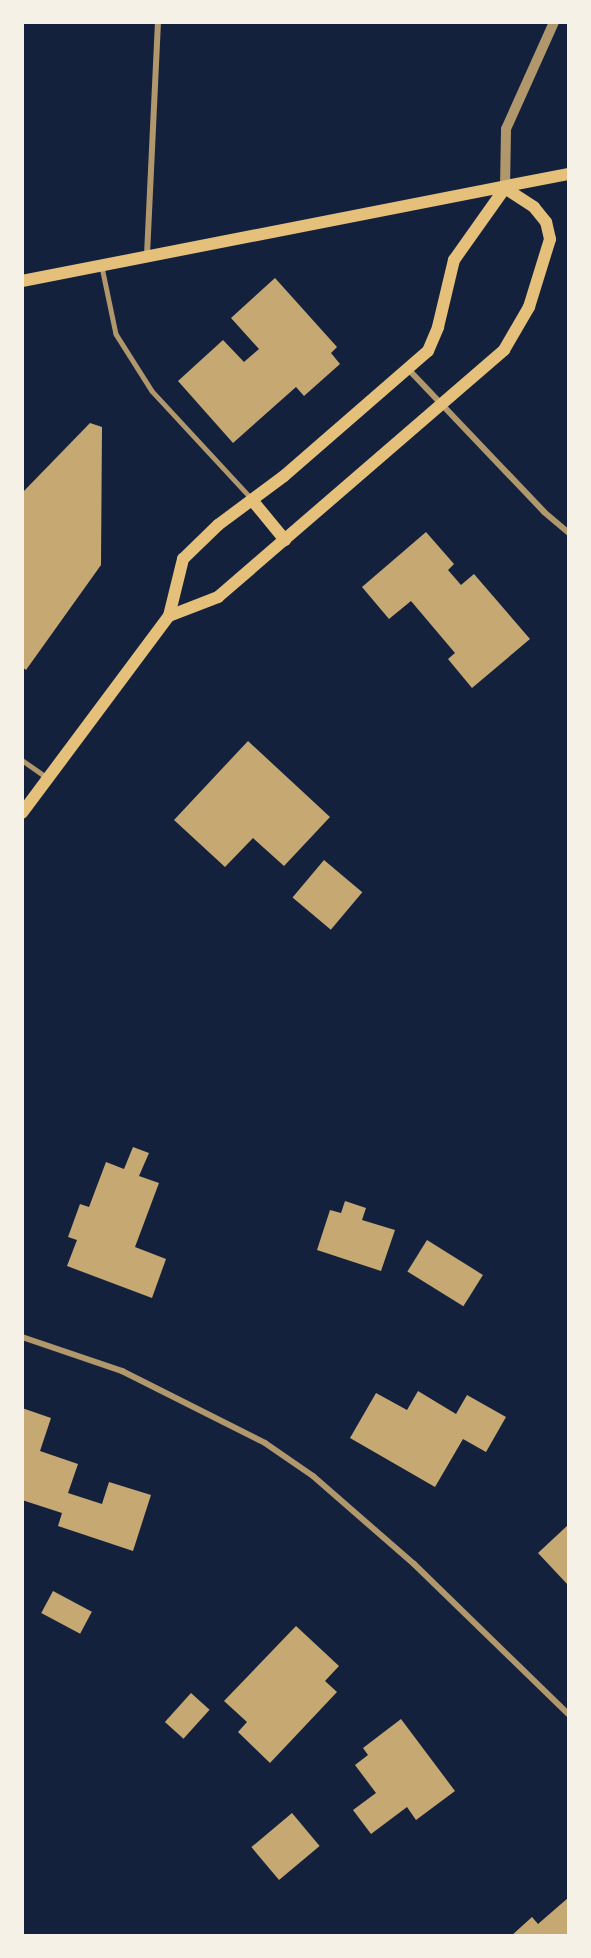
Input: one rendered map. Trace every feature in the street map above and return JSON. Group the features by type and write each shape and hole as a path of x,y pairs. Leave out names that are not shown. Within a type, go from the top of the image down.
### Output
{"main road":[{"path":"22,281 568,174"},
{"path":"22,813 169,616 183,559 218,525 252,500 345,419 409,370 428,351 438,327 454,260 505,188"},
{"path":"169,616 218,597 504,350 529,307 550,239 546,222 534,207 505,188"},
{"path":"252,500 285,540"}],"street":[{"path":"147,255 158,22"},
{"path":"505,188 506,129 554,22"},
{"path":"409,370 544,512 568,532"},
{"path":"22,1337 122,1371 264,1443 313,1476 414,1564 568,1714"}],"lane":[{"path":"102,265 116,334 152,391 252,500"},
{"path":"22,760 48,779"}],"building":[{"path":"275,278 337,347 331,353 340,364 304,396 296,387 233,443 178,381 223,340 244,362 259,349 231,318"},
{"path":"90,423 102,427 101,565 26,670 22,667 22,493"},
{"path":"426,532 454,564 448,570 461,585 474,574 530,639 472,688 448,659 455,653 411,601 389,619 362,587"},
{"path":"248,741 330,817 284,866 253,838 225,867 174,820"},
{"path":"324,860 362,892 331,930 293,898"},
{"path":"133,1147 149,1153 139,1176 159,1183 135,1247 166,1259 152,1298 67,1266 77,1240 68,1237 80,1204 89,1207 106,1162 124,1169"},
{"path":"345,1201 366,1208 362,1220 395,1230 381,1271 317,1250 330,1210 341,1213"},
{"path":"427,1240 483,1275 463,1306 407,1271"},
{"path":"418,1391 456,1414 467,1395 506,1417 486,1452 463,1439 435,1487 350,1438 376,1393 407,1410"},
{"path":"22,1408 51,1418 40,1451 78,1464 68,1493 102,1504 109,1482 151,1495 133,1551 58,1526 62,1513 22,1500"},
{"path":"568,1525 568,1585 538,1553"},
{"path":"53,1591 92,1612 80,1634 41,1613"},
{"path":"296,1626 339,1666 325,1681 337,1692 270,1763 238,1732 247,1722 224,1701"},
{"path":"191,1693 210,1710 183,1739 165,1722"},
{"path":"401,1719 455,1791 416,1820 407,1807 371,1834 353,1810 376,1793 355,1765 368,1755 363,1748"},
{"path":"292,1813 320,1846 279,1880 251,1847"},
{"path":"568,1898 568,1936 511,1936 532,1917 538,1924"}]}
